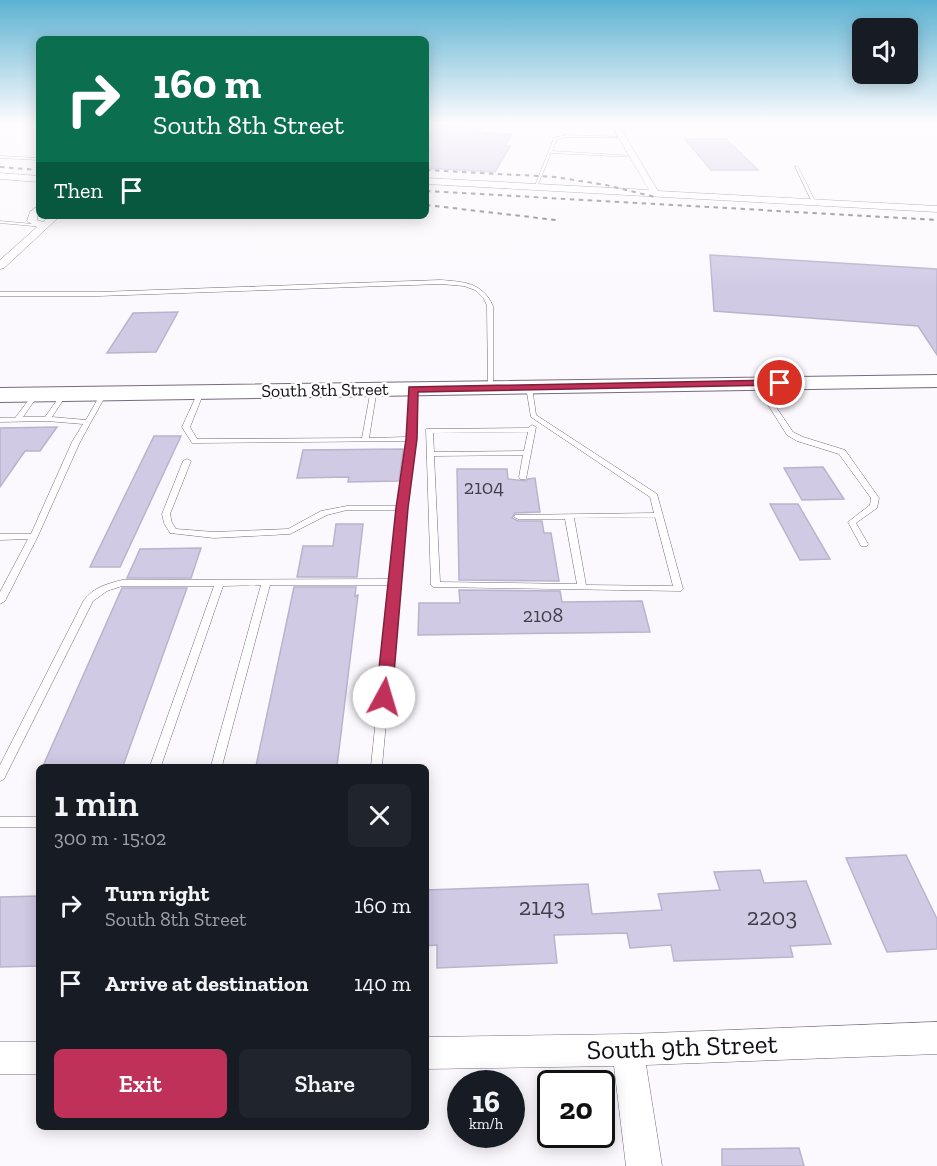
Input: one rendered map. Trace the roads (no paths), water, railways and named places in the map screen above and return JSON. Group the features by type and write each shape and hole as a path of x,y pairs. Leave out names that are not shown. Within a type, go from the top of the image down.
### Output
{"main road":[{"name":"South 8th Street","path":"0,395 937,381"}],"street":[{"path":"646,178 654,192"},
{"path":"429,181 937,208"},
{"path":"36,211 32,221 44,226"},
{"path":"0,266 52,219"},
{"name":"South 9th Street","path":"429,1053 628,1050 937,1038"},
{"path":"628,1050 644,1166"},
{"path":"0,1058 36,1058"}],"lane":[{"path":"535,187 539,178"},
{"path":"802,178 814,202"},
{"path":"0,222 44,226"},
{"path":"0,294 110,294 441,282 471,285 486,296 490,306 491,387"},
{"path":"757,383 790,433 800,439 842,452 875,498 874,506 852,522 864,543"},
{"path":"523,477 533,416 529,387"},
{"path":"365,440 374,389"},
{"path":"377,764 402,508 411,439 413,389"},
{"path":"201,392 186,427 194,445 411,439"},
{"path":"0,601 34,536 76,442 104,393"},
{"path":"18,419 36,394"},
{"path":"47,419 64,394"},
{"path":"531,430 429,431 436,585 678,588 654,496 533,416"},
{"path":"0,420 47,419 88,422"},
{"path":"430,454 527,453"},
{"path":"187,461 166,514 173,531 214,535 290,531 324,513 346,508 402,508"},
{"path":"518,517 659,514"},
{"path":"569,516 582,587"},
{"path":"0,537 34,536"},
{"path":"157,764 220,582"},
{"path":"218,764 266,582"},
{"path":"0,776 89,600 96,592 107,586 122,583 395,582"},
{"path":"0,822 36,822"}],"railway":[{"path":"564,178 606,185 655,197"},
{"path":"429,191 937,220"},
{"path":"429,205 556,220"}]}
